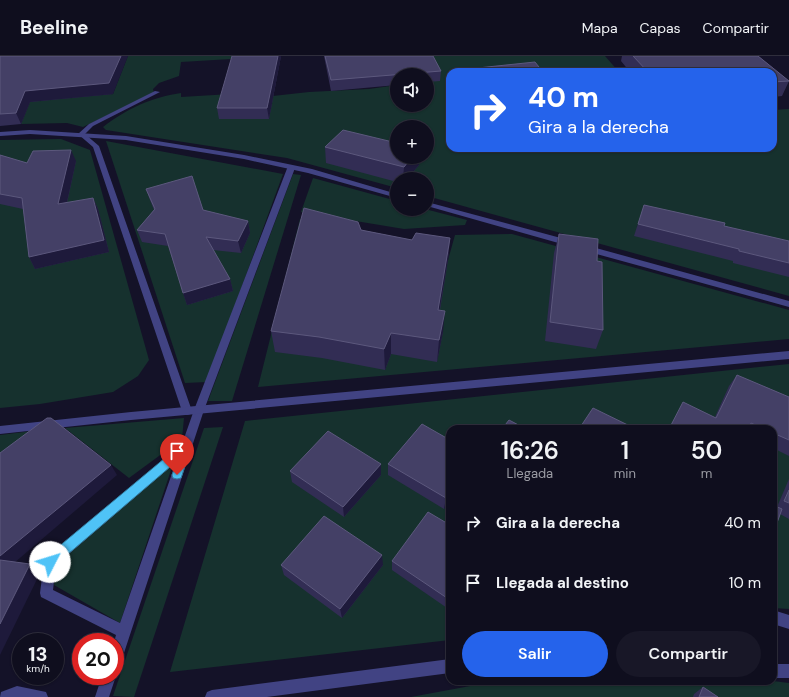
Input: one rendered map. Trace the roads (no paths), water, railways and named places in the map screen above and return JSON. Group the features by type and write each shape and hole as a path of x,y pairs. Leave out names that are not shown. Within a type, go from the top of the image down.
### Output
{"street":[{"path":"81,134 91,125 157,92"},
{"path":"0,134 30,132 126,138 244,157 390,194"},
{"path":"81,134 96,146 187,411"},
{"path":"187,446 50,562 46,593 124,632 187,446 199,410 291,168"},
{"path":"434,206 789,304"},
{"path":"0,430 187,411 789,355"},
{"path":"777,618 789,622"},
{"path":"213,697 446,667"},
{"path":"777,671 789,671"},
{"path":"102,697 106,685"},
{"path":"6,697 18,693 41,697"}]}
